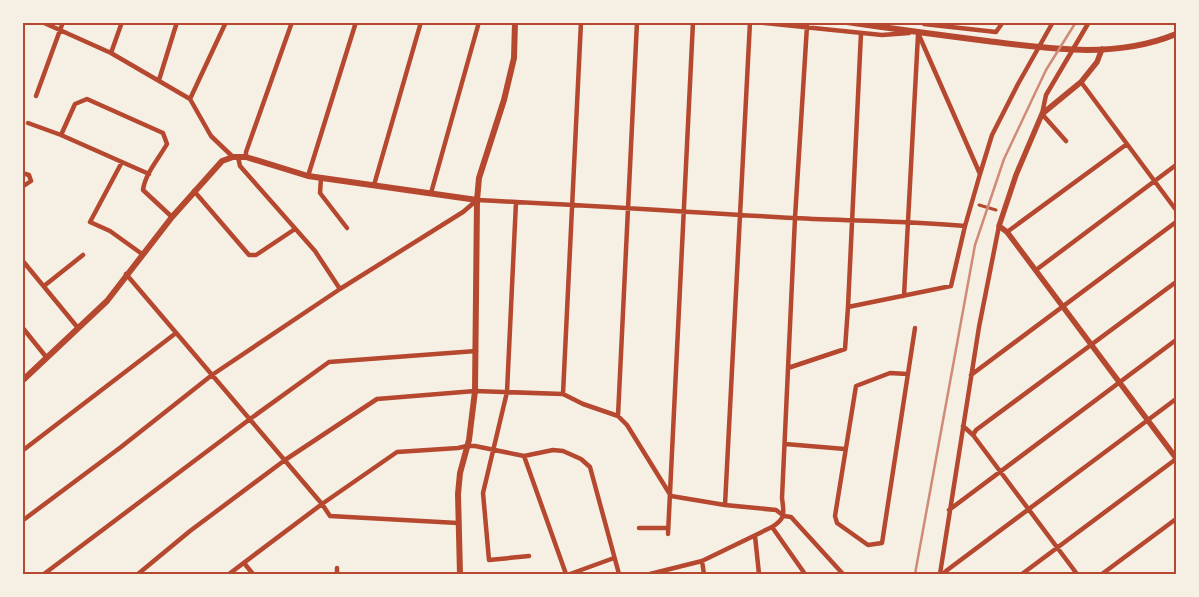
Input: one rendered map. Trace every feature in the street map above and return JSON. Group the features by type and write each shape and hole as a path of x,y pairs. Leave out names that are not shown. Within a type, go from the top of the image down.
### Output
{"main road":[{"path":"460,574 458,494 476,391 476,200 479,178 504,100 514,58 515,22"},
{"path":"847,22 918,33 1074,50 1127,47 1157,42 1176,34"},
{"path":"22,381 107,300 172,216 222,161 236,157 246,157 308,176 476,200"}],"street":[{"path":"42,22 59,32 111,53 190,99 211,136 236,157 240,166 315,251 340,289"},
{"path":"36,96 63,22"},
{"path":"111,53 122,22"},
{"path":"158,80 177,22"},
{"path":"190,99 226,22"},
{"path":"246,157 246,152 292,22"},
{"path":"308,176 356,22"},
{"path":"374,186 421,22"},
{"path":"431,193 479,22"},
{"path":"563,394 581,22"},
{"path":"618,416 637,22"},
{"path":"668,534 693,22"},
{"path":"725,505 750,22"},
{"path":"755,22 882,35 918,33"},
{"path":"923,22 924,24 996,32 1003,22"},
{"path":"848,307 951,286 965,226 992,135 1053,22"},
{"path":"942,574 949,510 971,375 1000,226 1016,175 1042,114 1046,95 1089,22"},
{"path":"650,574 702,561 772,527 781,521 784,516 782,498 795,218 807,26"},
{"path":"788,368 845,349 861,33"},
{"path":"918,33 980,174"},
{"path":"904,296 918,33"},
{"path":"1042,114 1081,82 1097,62 1102,49"},
{"path":"1081,82 1176,210"},
{"path":"61,135 75,104 87,99 163,133 167,144 144,181 143,190 172,216"},
{"path":"1042,114 1066,141"},
{"path":"28,123 61,135 149,174"},
{"path":"1007,232 1127,144"},
{"path":"122,162 90,222 110,231 142,254"},
{"path":"1036,270 1176,165"},
{"path":"22,173 29,175 31,181 22,188"},
{"path":"321,178 320,193 348,228"},
{"path":"194,191 249,255 256,254 295,229"},
{"path":"22,521 121,447 212,375 340,289 463,212 476,200 685,210 795,218 908,221 965,226"},
{"path":"516,202 507,392 483,493 489,560 529,556"},
{"path":"979,205 996,210"},
{"path":"971,375 1176,222"},
{"path":"1000,226 1007,232 1036,270 1176,459 1022,574"},
{"path":"44,286 82,254"},
{"path":"22,260 78,328"},
{"path":"126,274 285,460 330,516 458,523"},
{"path":"973,435 976,430 1176,282"},
{"path":"22,327 47,358"},
{"path":"907,374 890,373 856,386 835,516 837,523 868,545 882,543 915,328"},
{"path":"22,451 176,333"},
{"path":"949,510 1176,340"},
{"path":"44,574 329,362 476,351"},
{"path":"138,574 190,531 285,460 377,399 476,391 563,394 618,416 627,425 671,496 725,505 776,510 784,516 792,517 842,574"},
{"path":"942,574 1176,399"},
{"path":"963,426 973,435 1077,574"},
{"path":"785,444 845,449"},
{"path":"229,574 322,504 397,452 467,446 524,456 553,450 563,451 581,458 590,467 619,574"},
{"path":"524,456 566,574"},
{"path":"1102,574 1176,519"},
{"path":"772,527 804,574"},
{"path":"639,528 668,528"},
{"path":"755,536 759,574"},
{"path":"570,574 614,558"},
{"path":"702,561 704,574"},
{"path":"244,563 253,574"},
{"path":"337,568 337,574"}],"railway":[{"path":"915,574 975,245 1004,159 1046,70 1076,22"}]}
